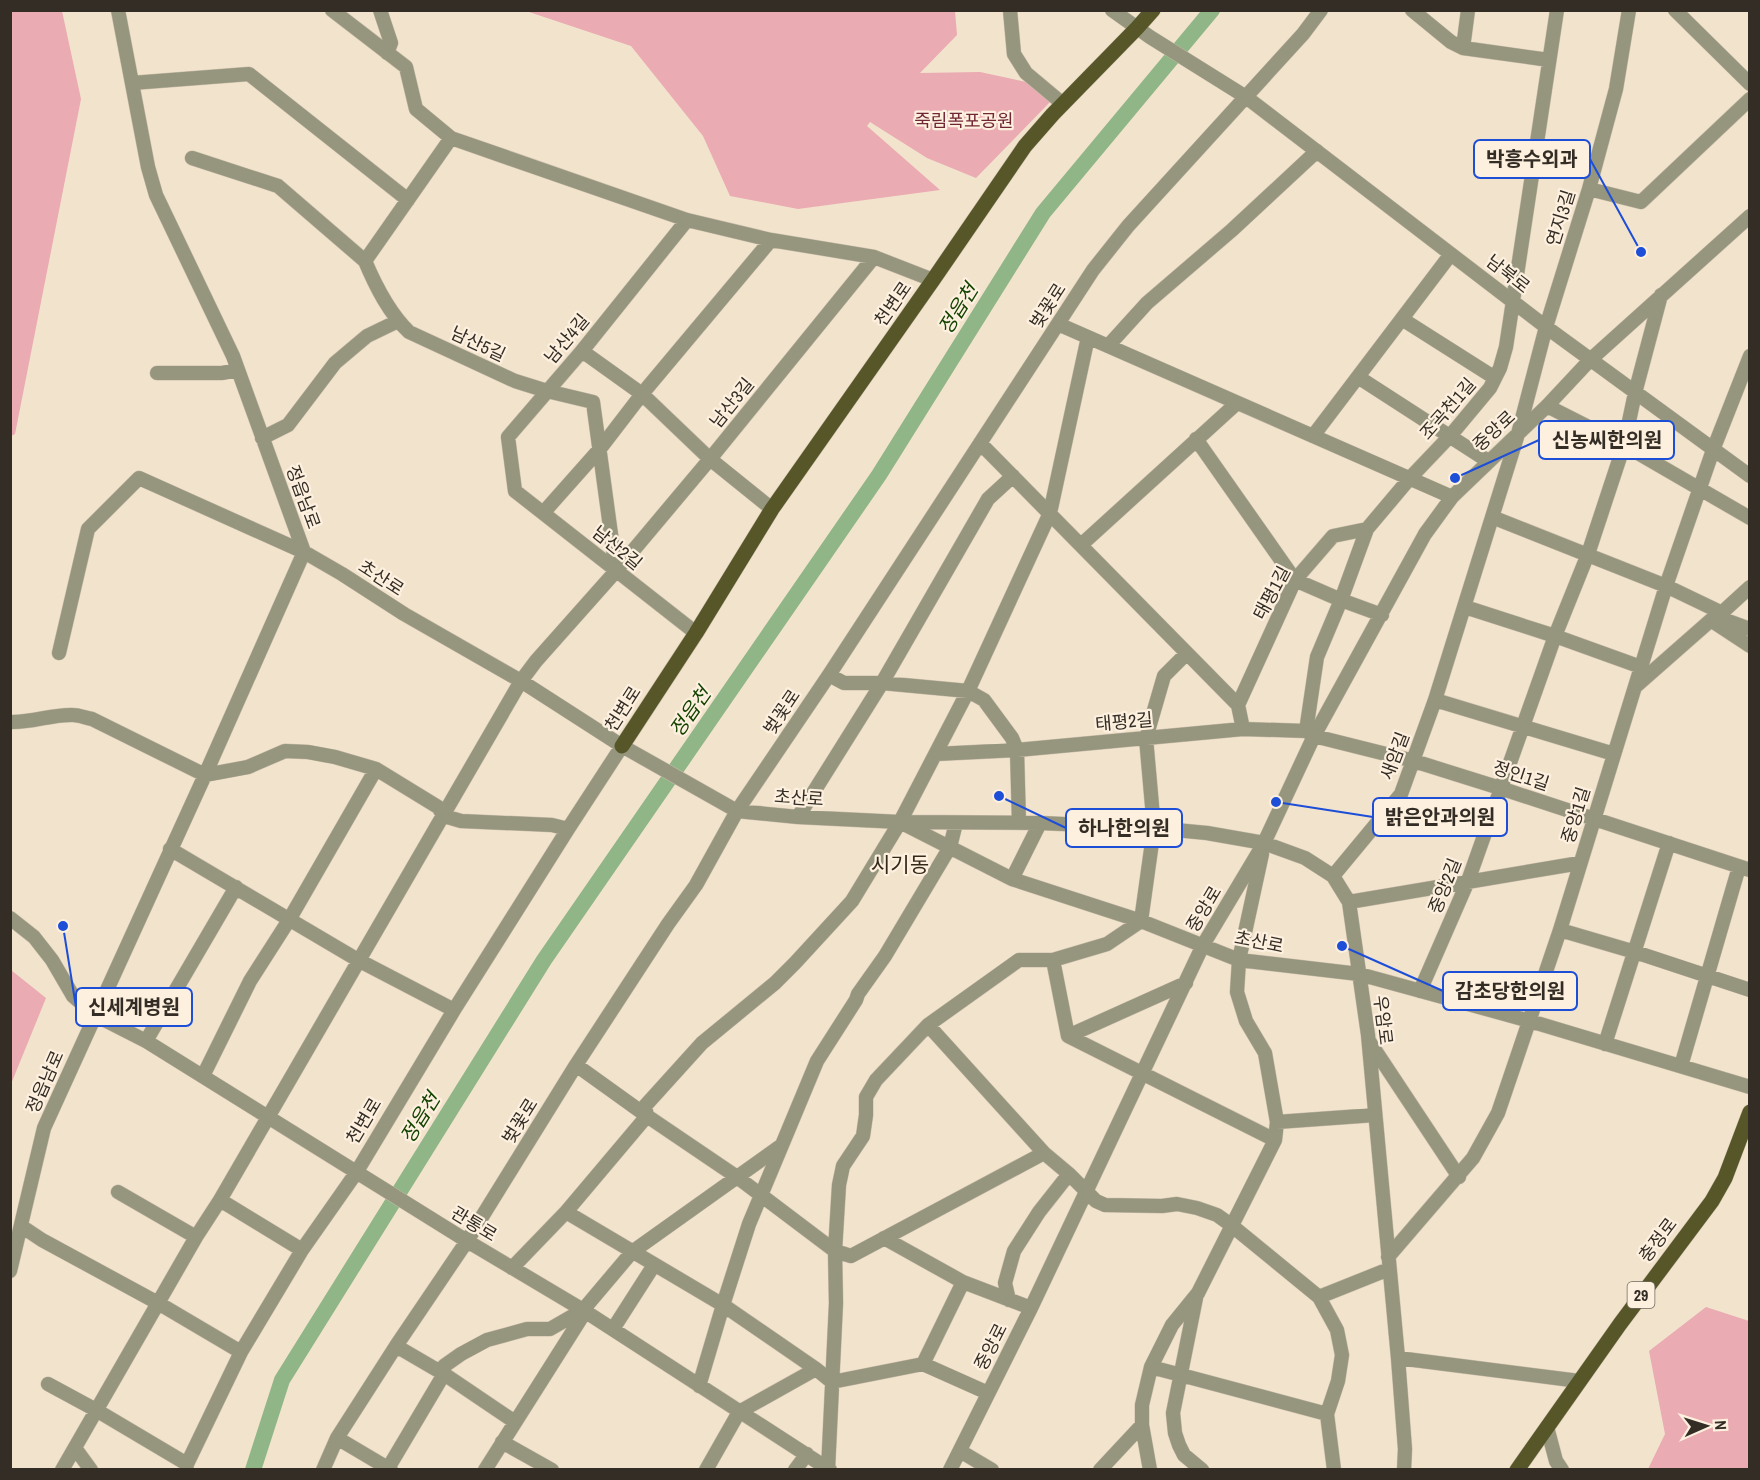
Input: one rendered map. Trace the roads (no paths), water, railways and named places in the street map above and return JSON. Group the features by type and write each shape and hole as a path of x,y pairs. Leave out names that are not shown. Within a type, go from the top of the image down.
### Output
{"main road":[{"name":"천변로","path":"622,746 696,633 772,509 1025,146 1063,104 1144,33 1153,10"},
{"name":"충정로","path":"1517,1470 1712,1201 1725,1178 1749,1112"}],"street":[{"name":"정읍남로","path":"10,1271 44,1128 205,776 304,552 238,370 156,195 148,167 118,10"},
{"path":"332,10 406,67 416,109 451,138 687,220 771,240 874,257 933,280"},
{"path":"380,10 391,43 387,53"},
{"path":"1010,10 1014,54 1026,73 1063,104"},
{"name":"남북로","path":"1112,10 1144,33 1246,97 1546,327 1749,476"},
{"name":"벚꽃로","path":"323,1470 337,1437 467,1241 576,1065 696,885 737,811 829,675 1093,270 1128,226 1303,34 1321,10"},
{"path":"1412,10 1463,48 1549,60"},
{"path":"1463,48 1468,10"},
{"name":"조곡천1길","path":"1310,733 1317,657 1367,528 1490,388 1506,347 1557,10"},
{"name":"연지3길","path":"1518,434 1546,327 1589,189 1616,89 1629,10"},
{"path":"1675,10 1749,84"},
{"path":"132,83 249,74 408,200"},
{"path":"1589,189 1641,202 1749,99"},
{"path":"192,158 278,186 365,261 451,138"},
{"path":"1108,346 1147,303 1232,230 1317,151"},
{"name":"중앙로","path":"950,1470 1031,1308 1203,945 1264,843 1310,733 1382,615 1425,534 1452,497 1547,406 1590,360 1749,216"},
{"name":"남산4길","path":"515,491 508,437 582,351 687,220"},
{"path":"543,512 599,450 642,394 771,240"},
{"path":"1313,436 1451,254"},
{"name":"남산3길","path":"62,1470 521,681 710,459 874,257"},
{"name":"남산5길","path":"365,261 375,283 398,321 409,332 515,381 593,402 616,571"},
{"name":"중앙2길","path":"1420,991 1468,881 1522,725 1588,554 1624,445 1661,295"},
{"path":"1402,319 1495,378"},
{"path":"262,438 288,425 335,363 343,356 367,336 398,321"},
{"path":"1058,324 1452,497"},
{"path":"647,1116 645,1106 702,1043 775,983 852,901 900,822 968,691 1050,513 1088,337"},
{"path":"582,351 642,394 710,459 772,509"},
{"name":"중앙1길","path":"1389,1263 1473,1158 1498,1113 1560,930 1666,586 1713,450 1749,356"},
{"path":"157,373 222,373 238,370"},
{"path":"1358,376 1488,461"},
{"path":"1081,546 1237,403"},
{"path":"1547,406 1624,445 1749,518"},
{"name":"새암길","path":"1333,876 1401,794 1435,700 1518,434"},
{"path":"1196,439 1295,580 1382,615"},
{"path":"980,443 1238,705 1243,729"},
{"path":"798,817 882,683 988,500 1013,476"},
{"name":"초산로","path":"59,653 88,529 139,478 304,552 348,577 404,614 521,681 622,746 737,811 798,817 900,822 1012,879 1141,921 1239,960 1359,974 1530,1021 1749,1087"},
{"name":"남산2길","path":"515,491 696,633"},
{"path":"1492,517 1666,586 1716,610 1713,619"},
{"name":"태평1길","path":"1238,705 1295,580 1333,536 1367,528"},
{"path":"1634,688 1749,587"},
{"path":"1465,607 1641,667"},
{"path":"1713,619 1731,622 1749,630"},
{"path":"1713,619 1749,646"},
{"path":"829,1469 839,1185 843,1166 863,1136 866,1097 876,1080 928,1025 1019,960 1053,960 1107,944 1141,921 1154,828 1146,738 1164,676 1186,654"},
{"path":"829,675 844,683 882,683 968,691 984,700 1012,738 1017,750 1019,823"},
{"path":"1435,700 1614,754"},
{"path":"10,722 22,723 74,715 92,719 205,776 248,767 285,751 335,757 376,769 438,807 444,816 462,821 552,825 568,829"},
{"name":"태평2길","path":"936,754 1017,750 1243,729 1310,733"},
{"name":"정인1길","path":"1310,733 1414,761 1744,869"},
{"name":"천변로","path":"186,1467 241,1352 302,1250 356,1173 454,1010 622,746"},
{"path":"203,1076 250,981 289,920 376,769"},
{"name":"우암로","path":"900,822 1019,823 1154,828 1207,833 1264,843 1305,858 1333,876 1349,902 1368,1039 1398,1358 1405,1449 1404,1470"},
{"path":"699,1386 749,1224 817,1061 858,994 885,957 950,847 956,822"},
{"path":"1012,879 1040,824"},
{"path":"1150,1470 1142,1425 1144,1395 1151,1367 1172,1326 1198,1293 1275,1140 1277,1122 1264,1053 1246,1020 1237,992 1239,960 1264,843"},
{"path":"1605,1044 1669,843"},
{"path":"170,849 358,960 454,1010"},
{"path":"1349,902 1580,863"},
{"path":"1681,1066 1707,975 1744,869"},
{"path":"146,1041 236,887"},
{"path":"10,918 34,937 52,960 73,996 95,1015"},
{"path":"1560,930 1749,990"},
{"path":"1053,960 1068,1036"},
{"path":"1068,1036 1186,983"},
{"name":"관통로","path":"95,1015 146,1041 356,1173 584,1311 829,1469"},
{"path":"928,1025 1044,1154 1069,1174 1096,1201 1105,1205 1177,1204 1217,1215 1319,1297 1337,1330 1342,1355 1338,1381 1327,1414 1334,1470"},
{"path":"1068,1036 1275,1140"},
{"path":"1368,1039 1459,1177"},
{"path":"576,1065 737,1177 835,1251 851,1256 1044,1154"},
{"path":"1277,1122 1375,1115"},
{"path":"512,1268 566,1212 647,1116"},
{"path":"485,1470 584,1311 632,1252 782,1145"},
{"path":"1009,1300 1005,1283 1014,1251 1039,1212 1069,1174"},
{"path":"118,1192 196,1237"},
{"path":"219,1200 302,1250"},
{"path":"566,1212 723,1305 832,1382"},
{"path":"21,1226 241,1352"},
{"path":"884,1238 963,1282 1031,1308"},
{"path":"1319,1297 1389,1263"},
{"path":"613,1329 654,1265"},
{"path":"923,1364 963,1282"},
{"path":"1198,1293 1173,1413 1175,1433 1184,1455 1202,1470"},
{"path":"337,1437 389,1469 444,1374 444,1366 487,1340 527,1329 550,1329 584,1311"},
{"path":"396,1346 444,1374 515,1422"},
{"path":"1398,1358 1579,1382"},
{"path":"832,1382 923,1364 988,1393"},
{"path":"1151,1367 1327,1414"},
{"path":"706,1470 739,1412 816,1369"},
{"path":"48,1384 96,1410 186,1467"},
{"path":"1100,1470 1142,1425"},
{"path":"1547,1427 1556,1467"},
{"path":"502,1442 552,1470"},
{"path":"75,1448 91,1470"},
{"path":"960,1451 992,1470"},
{"path":"795,1470 807,1454"}],"waterway":[{"name":"정읍천","path":"253,1470 282,1380 544,960 879,475 1043,213 1212,10"}],"place":[{"name":"박흥수외과","path":"1641,252"},
{"name":"신농씨한의원","path":"1455,478"},
{"name":"하나한의원","path":"999,796"},
{"name":"밝은안과의원","path":"1276,802"},
{"name":"신세계병원","path":"63,926"},
{"name":"감초당한의원","path":"1342,946"}],"district":[{"name":"시기동","path":"900,865"}],"park label":[{"name":"죽림폭포공원","path":"964,121"}]}
